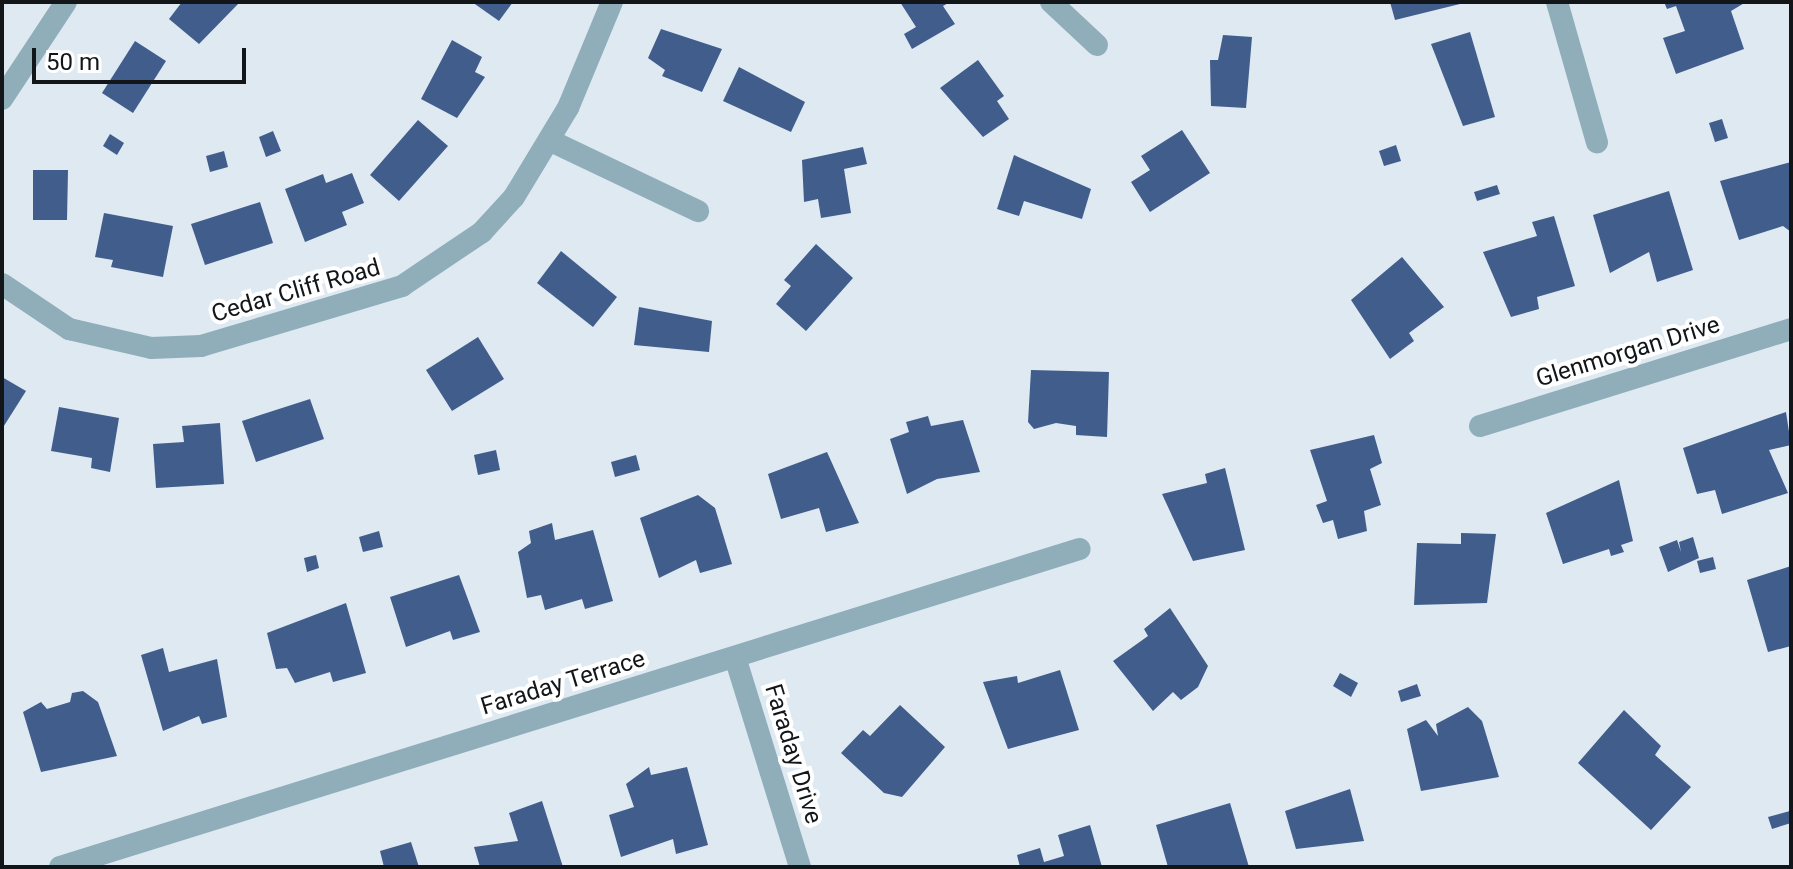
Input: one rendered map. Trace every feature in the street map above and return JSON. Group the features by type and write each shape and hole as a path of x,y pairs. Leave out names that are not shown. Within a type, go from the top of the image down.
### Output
{"street":[{"path":"2,99 66,2"},
{"name":"Cedar Cliff Road","path":"2,284 69,329 151,348 201,346 358,305 436,267 505,207 551,141 612,2"},
{"path":"1051,2 1097,45"},
{"path":"1557,2 1597,142"},
{"path":"551,141 698,211"},
{"name":"Glenmorgan Drive","path":"1480,426 1791,329"},
{"name":"Faraday Terrace","path":"60,867 1080,549"},
{"name":"Faraday Drive","path":"735,657 800,867"}],"building":[{"path":"182,2 240,2 199,44 169,19"},
{"path":"472,2 513,2 499,21"},
{"path":"900,2 950,2 943,6 955,24 912,49 904,34 916,27"},
{"path":"1390,2 1464,2 1464,3 1395,20"},
{"path":"1664,2 1746,2 1731,11 1744,49 1676,74 1663,38 1685,31 1676,6 1667,9"},
{"path":"661,29 722,49 702,92 662,76 665,70 648,58"},
{"path":"1470,32 1495,117 1463,126 1431,44"},
{"path":"1223,35 1252,37 1246,108 1211,106 1210,60 1218,60"},
{"path":"452,40 482,57 475,72 485,77 457,118 421,99"},
{"path":"135,41 166,61 133,113 102,93"},
{"path":"978,60 1004,96 997,101 1009,119 983,137 940,88"},
{"path":"739,67 805,102 791,132 723,101"},
{"path":"1722,119 1728,138 1715,142 1709,123"},
{"path":"418,120 448,146 399,201 370,175"},
{"path":"1182,130 1210,173 1150,212 1131,182 1150,170 1141,156"},
{"path":"273,131 281,151 266,157 259,137"},
{"path":"110,134 124,143 117,155 103,146"},
{"path":"1396,145 1401,161 1384,166 1379,151"},
{"path":"863,147 867,164 844,169 851,213 821,218 818,199 804,202 802,160"},
{"path":"224,151 228,167 210,172 206,156"},
{"path":"1014,155 1091,189 1082,219 1024,201 1019,216 997,209"},
{"path":"1791,162 1791,232 1783,226 1739,240 1720,181"},
{"path":"33,170 68,170 67,220 33,220"},
{"path":"352,173 364,203 342,212 347,225 305,242 285,189 323,174 326,183"},
{"path":"1497,185 1500,194 1477,201 1474,192"},
{"path":"1669,191 1693,270 1657,282 1649,252 1610,273 1593,215"},
{"path":"260,202 273,243 205,265 191,224"},
{"path":"104,213 173,226 163,277 111,267 113,260 95,257"},
{"path":"1554,216 1575,286 1537,297 1539,309 1511,317 1483,252 1537,236 1532,222"},
{"path":"816,244 853,278 806,331 776,304 791,286 784,280"},
{"path":"561,251 617,297 593,327 537,283"},
{"path":"1402,257 1444,307 1409,333 1414,341 1390,359 1351,300"},
{"path":"639,307 712,321 709,352 634,345"},
{"path":"478,337 504,379 452,411 426,370"},
{"path":"1031,370 1109,372 1107,437 1076,435 1076,426 1056,423 1034,429 1028,422"},
{"path":"2,377 26,391 2,429"},
{"path":"310,399 324,439 256,462 242,421"},
{"path":"59,407 119,418 110,472 91,468 92,458 51,451"},
{"path":"1786,412 1791,445 1769,450 1788,493 1722,514 1715,490 1697,494 1683,448"},
{"path":"928,416 931,426 963,420 980,472 937,479 907,494 890,439 909,432 906,422"},
{"path":"220,423 224,484 156,488 153,444 184,442 182,426"},
{"path":"1374,435 1382,463 1370,469 1381,505 1364,511 1367,531 1338,539 1333,520 1323,523 1316,505 1327,501 1310,450"},
{"path":"496,450 500,470 478,475 474,455"},
{"path":"827,452 859,523 826,532 819,508 781,519 768,474"},
{"path":"636,455 640,470 615,477 611,462"},
{"path":"1225,468 1245,550 1193,561 1162,494 1207,483 1205,474"},
{"path":"1619,480 1633,541 1621,545 1624,552 1611,556 1609,549 1563,564 1546,513"},
{"path":"698,495 715,508 732,564 700,573 696,560 659,578 640,518"},
{"path":"552,523 555,540 593,530 613,601 585,609 582,599 545,610 541,595 527,598 518,552 531,543 529,531"},
{"path":"379,531 383,547 363,552 359,537"},
{"path":"1461,533 1496,534 1487,603 1414,605 1417,543 1461,544"},
{"path":"1693,537 1699,558 1668,572 1659,547 1677,540 1681,552 1679,542"},
{"path":"316,555 319,568 307,572 304,558"},
{"path":"1713,557 1716,569 1700,573 1697,561"},
{"path":"1791,566 1791,646 1768,652 1747,580"},
{"path":"459,575 480,632 453,640 450,631 406,647 390,597"},
{"path":"346,603 366,673 333,682 330,672 295,683 287,668 276,669 267,633"},
{"path":"1170,608 1208,666 1198,687 1181,700 1173,692 1153,711 1113,661 1148,636 1144,629"},
{"path":"163,648 169,672 217,659 227,717 202,724 199,716 163,731 141,655"},
{"path":"1060,670 1079,730 1008,749 983,682 1017,676 1018,683"},
{"path":"1340,673 1358,683 1351,697 1333,686"},
{"path":"1417,684 1421,696 1401,702 1398,691"},
{"path":"83,691 98,702 117,756 41,772 23,712 41,702 47,709 70,702 72,693"},
{"path":"900,705 945,747 902,797 884,793 841,753 863,730 870,736"},
{"path":"1468,707 1482,721 1499,777 1421,791 1407,729 1426,720 1438,736 1436,724"},
{"path":"1624,710 1661,746 1655,755 1691,787 1651,830 1578,763"},
{"path":"649,767 651,775 687,767 708,845 676,854 673,839 621,857 609,815 634,807 626,784"},
{"path":"1350,789 1364,841 1296,849 1285,811"},
{"path":"542,801 563,867 480,867 474,847 518,841 509,813"},
{"path":"1230,803 1249,867 1168,867 1156,825"},
{"path":"1790,811 1791,823 1772,829 1768,817"},
{"path":"1090,825 1102,867 1020,867 1017,855 1040,848 1044,862 1064,856 1058,835"},
{"path":"411,842 419,867 384,867 380,851"}]}
